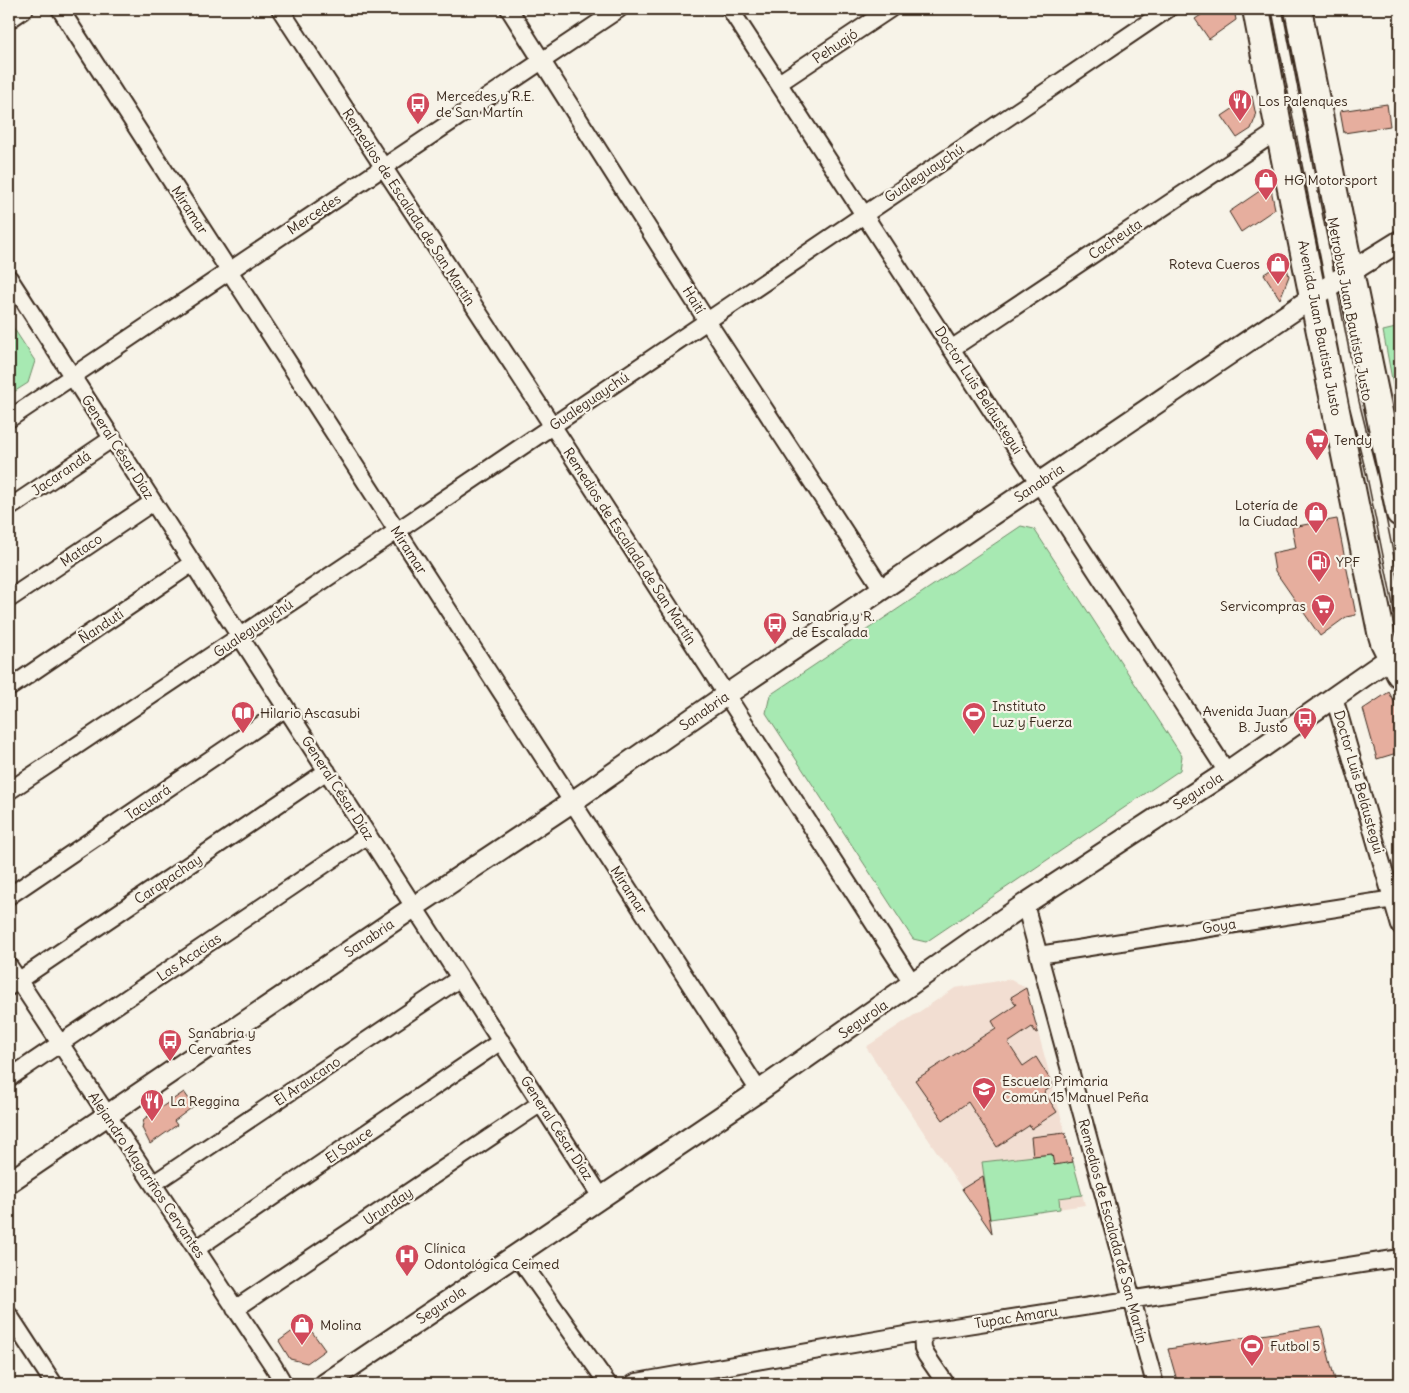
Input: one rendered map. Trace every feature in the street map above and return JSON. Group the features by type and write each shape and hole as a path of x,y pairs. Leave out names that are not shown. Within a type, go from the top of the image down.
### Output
{"main road":[{"name":"Avenida Juan Bautista Justo","path":"1256,9 1279,130 1331,285 1400,513"},
{"name":"Avenida Juan Bautista Justo","path":"1298,9 1331,285 1381,632 1397,661"}],"street":[{"path":"9,20 25,9"},
{"name":"Miramar","path":"60,9 759,1091"},
{"name":"Remedios de Escalada de San Martín","path":"280,9 552,425 913,984"},
{"name":"Haití","path":"509,9 707,321 882,589"},
{"name":"Mercedes","path":"9,419 619,9"},
{"name":"Doctor Luis Beláustegui","path":"730,9 1227,772"},
{"name":"Pehuajó","path":"779,83 890,9"},
{"name":"Gualeguaychú","path":"9,791 397,532 552,425 1168,9"},
{"name":"Cacheuta","path":"952,349 1279,130"},
{"name":"Sanabria","path":"9,1182 572,802 726,695 1331,285 1400,241"},
{"name":"General César Díaz","path":"9,278 601,1197"},
{"name":"Jacarandá","path":"9,508 113,438"},
{"name":"Mataco","path":"9,599 153,502"},
{"name":"Ñandutí","path":"9,688 193,563"},
{"name":"Segurola","path":"325,1384 759,1091 1025,904 1227,772 1334,696 1397,661"},
{"name":"Doctor Luis Beláustegui","path":"1334,696 1397,898 1400,926"},
{"name":"Tacuará","path":"9,896 286,708"},
{"name":"Carapachay","path":"14,984 327,771"},
{"name":"Las Acacias","path":"9,1078 368,835"},
{"name":"Goya","path":"1039,955 1397,898"},
{"name":"Remedios de Escalada de San Martín","path":"1025,904 1155,1384"},
{"name":"Alejandro Magariños Cervantes","path":"9,966 14,984 60,1044 284,1384"},
{"name":"El Araucano","path":"153,1184 460,978"},
{"name":"El Sauce","path":"196,1249 501,1041"},
{"name":"Urunday","path":"235,1309 541,1103"},
{"path":"516,1254 608,1384"},
{"name":"Tupac Amaru","path":"633,1384 922,1332 1400,1258"},
{"path":"9,1315 54,1384"},
{"path":"922,1332 923,1349 946,1384"}],"lane":[{"name":"Metrobus Juan Bautista Justo","path":"1276,9 1354,403 1372,475 1400,613"}],"shaded area":[{"name":"Escuela Primaria Común 15 Manuel Peña","path":"1011,979 1026,988 1085,1205 983,1220 866,1047 955,988"}],"green space":[{"path":"9,321 35,361 28,383 9,395"},
{"path":"1400,327 1400,422 1383,331"},
{"name":"Instituto Luz y Fuerza","path":"1021,526 1034,529 1182,756 1180,770 926,942 913,939 766,713 770,695"},
{"path":"1052,1154 1054,1165 1073,1162 1082,1195 1059,1198 1060,1209 990,1219 982,1162"}],"building":[{"path":"1210,9 1234,9 1236,20 1209,39 1195,19"},
{"name":"Los Palenques","path":"1252,96 1256,116 1251,129 1237,138 1222,116"},
{"path":"1387,104 1390,126 1344,133 1340,111"},
{"path":"1270,184 1275,209 1241,232 1229,212"},
{"name":"Roteva Cueros","path":"1285,261 1289,276 1280,299 1264,274"},
{"path":"1337,519 1356,615 1346,617 1320,636 1275,571 1272,553 1296,548 1292,527"},
{"path":"1389,692 1400,713 1400,752 1377,759 1363,709"},
{"path":"1026,988 1038,1032 1036,1033 1032,1027 1008,1043 1023,1066 1036,1057 1053,1086 1044,1092 1057,1112 1031,1129 1030,1125 997,1147 968,1102 943,1120 915,1080 996,1028 992,1021 1016,1005 1011,997"},
{"path":"184,1092 194,1106 174,1121 177,1125 150,1144 142,1128 144,1119"},
{"path":"1065,1133 1073,1162 1054,1165 1052,1154 1033,1156 1031,1137"},
{"path":"983,1176 992,1233 962,1189"},
{"name":"Molina","path":"305,1322 325,1350 307,1363 290,1359 279,1341"},
{"name":"Futbol 5","path":"1321,1326 1336,1384 1178,1384 1168,1349"}],"place":[{"name":"Los Palenques","path":"1240,122"},
{"name":"Mercedes y R.E. de San Martín","path":"418,125"},
{"name":"HG Motorsport","path":"1266,201"},
{"name":"Roteva Cueros","path":"1278,285"},
{"name":"Tendy","path":"1317,461"},
{"name":"Lotería de la Ciudad","path":"1316,534"},
{"name":"YPF","path":"1319,583"},
{"name":"Servicompras","path":"1323,627"},
{"name":"Sanabria y R. de Escalada","path":"775,645"},
{"name":"Hilario Ascasubi","path":"243,734"},
{"name":"Instituto Luz y Fuerza","path":"974,735"},
{"name":"Avenida Juan B. Justo","path":"1305,740"},
{"name":"Sanabria y Cervantes","path":"170,1062"},
{"name":"Escuela Primaria Común 15 Manuel Peña","path":"984,1110"},
{"name":"La Reggina","path":"152,1122"},
{"name":"Clínica Odontológica Ceimed","path":"407,1277"},
{"name":"Molina","path":"302,1346"},
{"name":"Futbol 5","path":"1252,1367"}]}
